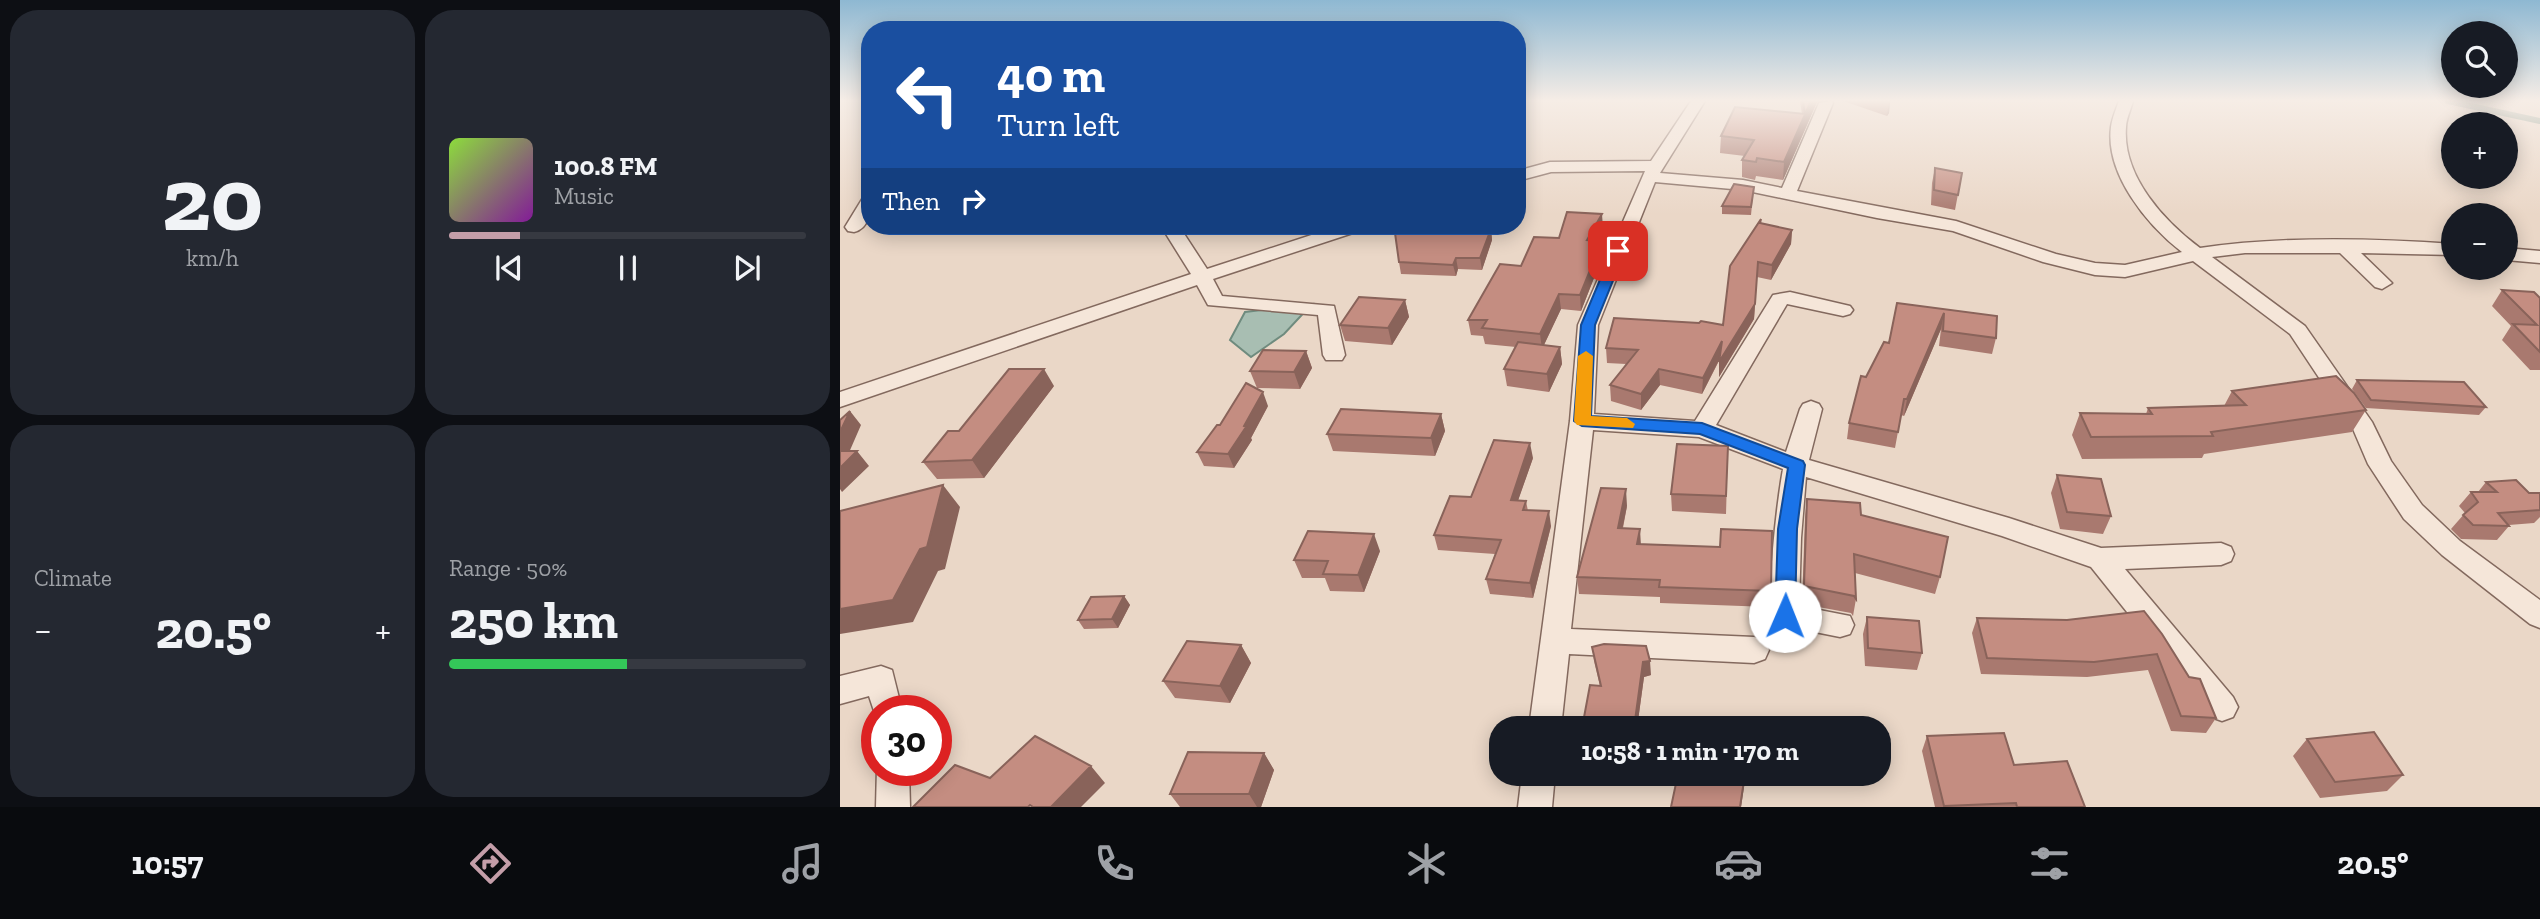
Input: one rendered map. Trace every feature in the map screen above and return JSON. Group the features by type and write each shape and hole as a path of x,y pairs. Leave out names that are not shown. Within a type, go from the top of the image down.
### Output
{"street":[{"path":"1547,716 1582,421 1588,325 1652,171 1673,139"},
{"path":"1788,193 1811,139"},
{"path":"2118,139 2119,153 2144,206 2168,233 2298,330 2364,428 2380,464 2413,512 2451,548 2540,616"},
{"path":"1526,174 1550,167 1652,171 1788,193 1877,214 1956,226 2050,258 2095,269 2125,271 2197,254 2245,247 2441,249"},
{"path":"854,228 861,216"},
{"path":"1175,235 1204,276 1215,301 1328,310 1334,355"},
{"path":"840,400 1004,341 1329,235"},
{"path":"2346,248 2382,283"},
{"path":"2518,255 2540,257"},
{"path":"1702,429 1780,299 1790,298 1843,310"},
{"path":"1811,409 1804,428 1788,529 1785,616 1840,625"},
{"path":"1582,421 1702,429 1797,465 2009,528 2101,559 2221,554"},
{"path":"2101,559 2222,707"},
{"path":"1556,641 1754,650"},
{"path":"840,690 881,679 884,695"},
{"path":"892,786 892,807"},
{"path":"1535,807 1538,786"}],"shaded area":[{"path":"1312,304 1284,334 1251,357 1230,340 1245,312"}],"building":[{"path":"1743,139 1794,139 1784,162 1757,158 1756,162 1742,160 1754,140"},
{"path":"1935,168 1962,173 1958,195 1934,190"},
{"path":"1734,184 1754,187 1751,207 1722,206"},
{"path":"1567,212 1602,214 1587,240 1602,241 1580,295 1559,294 1540,334 1482,328 1487,320 1468,320 1500,264 1521,266 1534,237 1559,238"},
{"path":"1761,219 1760,223 1792,230 1772,265 1758,262 1755,304 1719,362 1722,341 1703,378 1659,369 1641,394 1610,385 1638,350 1606,348 1614,318 1701,321 1723,325 1730,266"},
{"path":"1395,235 1489,235 1480,258 1456,258 1453,265 1399,262"},
{"path":"2502,290 2534,292 2540,298 2540,352 2513,324 2537,325"},
{"path":"1359,297 1405,300 1388,328 1340,325"},
{"path":"1897,303 1997,316 1996,338 1943,331 1944,313 1907,399 1904,399 1898,432 1849,423 1861,376 1866,377 1884,342 1889,343"},
{"path":"1518,342 1560,347 1547,374 1504,369"},
{"path":"1263,350 1306,351 1294,372 1250,371"},
{"path":"1009,369 1044,369 972,460 923,462 948,431 959,431"},
{"path":"2336,376 2354,393 2366,410 2211,432 2213,436 2091,437 2080,413 2152,414 2148,408 2246,405 2232,391"},
{"path":"2357,380 2464,382 2486,407 2371,400"},
{"path":"1246,383 1263,392 1244,426 1246,427 1228,454 1197,452 1217,425 1220,425"},
{"path":"1341,409 1441,414 1431,438 1327,434"},
{"path":"850,411 840,432 840,420"},
{"path":"1494,440 1530,443 1511,500 1526,501 1523,510 1549,511 1530,583 1486,579 1501,540 1434,535 1450,496 1471,497"},
{"path":"1677,444 1728,446 1726,496 1671,494"},
{"path":"840,451 857,451 840,468"},
{"path":"2057,475 2101,479 2111,516 2067,512"},
{"path":"2516,480 2529,493 2540,493 2540,510 2498,513 2509,526 2473,525 2463,515 2478,502 2471,492 2497,492 2486,482"},
{"path":"943,485 927,547 920,549 893,600 840,609 840,511"},
{"path":"1601,488 1626,489 1618,528 1640,529 1637,544 1720,547 1721,529 1772,531 1771,591 1659,587 1660,580 1577,577"},
{"path":"1807,499 1860,503 1861,515 1948,537 1940,577 1854,554 1856,599 1854,596 1804,586"},
{"path":"1308,531 1374,534 1358,575 1323,574 1328,561 1294,560"},
{"path":"1124,596 1112,619 1078,620 1091,597"},
{"path":"2144,611 2189,677 2200,679 2216,718 2181,716 2157,654 2094,662 1987,658 1977,618 2067,620"},
{"path":"1867,617 1919,621 1922,653 1868,648"},
{"path":"1187,641 1241,645 1220,686 1163,681"},
{"path":"1604,644 1646,646 1650,661 1643,662 1636,716 1584,716 1590,685 1601,686 1592,647"},
{"path":"2374,732 2403,775 2335,782 2307,739"},
{"path":"2004,733 2014,765 2067,761 2085,807 2017,807 2016,803 1944,806 1927,736"},
{"path":"1035,736 1091,766 1051,807 913,807 934,786 952,786 952,768 955,765 990,778"},
{"path":"1188,752 1264,753 1249,794 1170,794"},
{"path":"1675,786 1743,786 1740,807 1671,807"}],"slow traffic":[{"path":"1586,356 1582,421 1627,424"}],"route":[{"path":"1618,251 1588,325 1582,421 1702,429 1797,465 1788,529 1785,616"}]}
